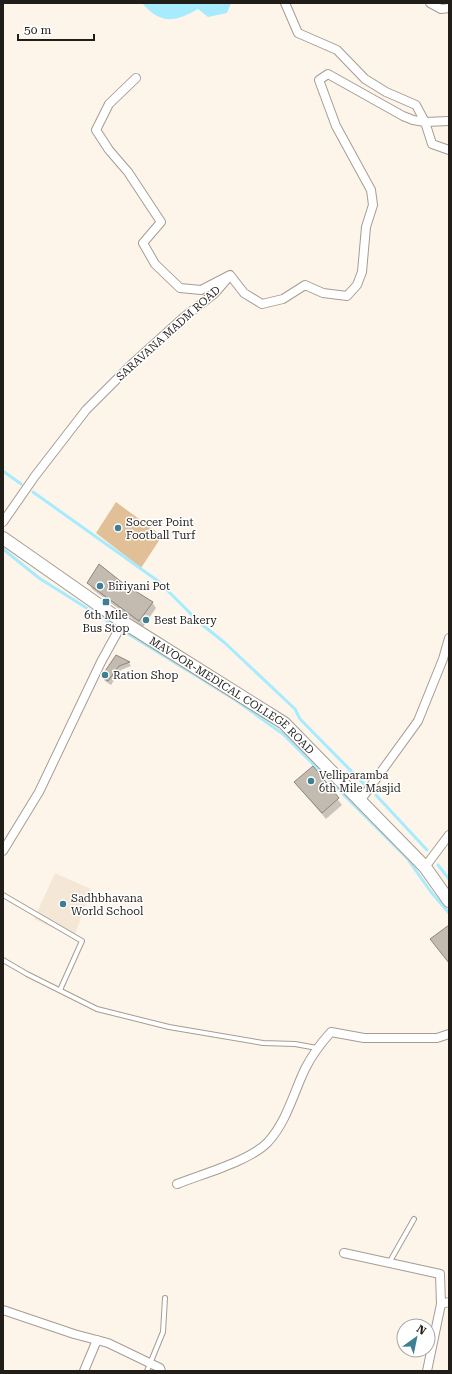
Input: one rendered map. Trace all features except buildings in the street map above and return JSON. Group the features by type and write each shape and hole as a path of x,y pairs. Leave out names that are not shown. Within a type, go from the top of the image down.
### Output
{"main road":[{"name":"MAVOOR-MEDICAL COLLEGE ROAD","path":"3,538 123,622 284,723 425,867 449,901"}],"street":[{"path":"285,3 298,33 337,50 365,79 386,92 416,105 425,122 432,144 449,150"},
{"path":"430,3 441,9 449,8"},
{"path":"136,78 109,104 96,130 109,150 128,172 161,222 143,243 154,264 180,288 201,290 230,275 244,293 262,304 283,299 305,285 323,293 347,296 357,285 362,272 366,227 373,205 371,190 336,126 319,80 328,74 403,116 413,120 425,122 449,121"},
{"name":"SARAVANA MADM ROAD","path":"3,522 34,476 86,410 149,348 183,318 215,293 230,275"},
{"path":"3,851 39,792 95,675 123,622"},
{"path":"360,801 418,720 443,659 449,638"},
{"path":"425,867 449,835"},
{"path":"177,1184 244,1158 268,1142 292,1106 305,1070 317,1048 331,1032 364,1038 437,1038 449,1034"},
{"path":"344,1253 440,1274 445,1303 427,1371"},
{"path":"3,1310 33,1321 108,1343 149,1367 160,1368 161,1371"},
{"path":"84,1371 97,1340"}],"lane":[{"path":"3,895 82,941 60,990"},
{"path":"3,960 97,1009 169,1027 263,1044 295,1044 317,1048"},
{"path":"389,1262 414,1219"},
{"path":"149,1367 163,1332 164,1298"}],"shaded area":[{"path":"116,502 162,536 141,568 96,533"},
{"name":"Sadhbhavana World School","path":"55,873 91,889 74,938 34,919"}],"water":[{"path":"142,3 231,3 227,13 208,17 198,9 182,17 168,19 156,15"}],"waterway":[{"path":"3,471 21,484"},
{"path":"33,492 158,581 200,623 225,643 295,709 300,719 364,784"},
{"path":"3,549 39,578 112,624"},
{"path":"125,632 234,699 283,734 407,858 431,892 449,913"},
{"path":"376,795 427,850"},
{"path":"438,865 449,879"}],"place":[{"name":"Soccer Point Football Turf","path":"118,528"},
{"name":"Biriyani Pot","path":"100,586"},
{"name":"6th Mile Bus Stop","path":"106,602"},
{"name":"Best Bakery","path":"146,620"},
{"name":"Ration Shop","path":"105,675"},
{"name":"Velliparamba 6th Mile Masjid","path":"311,781"},
{"name":"Sadhbhavana World School","path":"63,904"}]}
